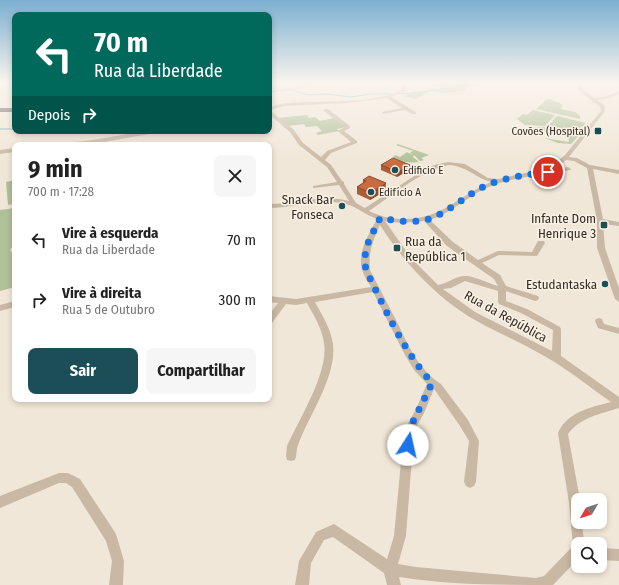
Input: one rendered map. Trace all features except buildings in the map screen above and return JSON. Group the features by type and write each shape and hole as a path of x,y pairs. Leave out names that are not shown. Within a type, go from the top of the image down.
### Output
{"street":[{"path":"384,113 401,109"},
{"path":"409,109 414,113"},
{"path":"548,172 565,158 601,115 603,109"},
{"path":"322,160 329,152 355,142 341,131 343,128 348,127 326,110"},
{"path":"272,114 292,131 301,144 333,170 350,197 352,204"},
{"path":"93,142 138,134"},
{"path":"0,152 12,150"},
{"path":"571,151 575,165"},
{"path":"565,158 575,165"},
{"path":"366,210 428,169 441,164 451,162 460,164 486,182"},
{"path":"558,165 561,168 575,165 619,172"},
{"path":"272,206 287,206 325,200 352,204 380,218 400,221 426,219 437,215 486,182 548,172 575,165"},
{"path":"589,167 600,221 601,248 619,299"},
{"path":"315,187 342,183"},
{"path":"380,218 368,241 364,258 366,270 408,353 417,366 432,383 438,387 464,423 474,441 470,482"},
{"name":"Rua da República","path":"380,218 408,259 450,300 471,314 556,358 619,403"},
{"path":"426,219 450,244 497,277 502,288 502,302 524,311 557,329 556,358"},
{"path":"600,221 619,224"},
{"path":"477,263 498,253 534,254 541,243"},
{"path":"436,288 448,286 465,278 535,298"},
{"path":"272,300 284,302 310,300 376,289"},
{"path":"291,456 292,446 322,379 328,362 330,346 326,333 310,300"},
{"path":"272,317 284,302"},
{"path":"0,308 12,305"},
{"path":"599,321 601,326 619,331"},
{"path":"394,585 390,569 400,536 409,430 432,383"},
{"path":"577,537 575,504 562,433 569,423 579,416 619,403"},
{"path":"0,502 59,478 68,478 76,483 112,538 118,561 116,585"},
{"path":"302,585 305,561 320,536 334,530 390,569 416,574 536,585 549,583 571,558"},
{"path":"607,555 619,556"}],"green space":[{"path":"537,109 562,109 575,112 580,116 580,119"},
{"path":"533,110 555,115 545,126 525,125 517,119 523,114 527,115"},
{"path":"307,115 309,118 315,117 320,121 334,118 346,127 337,129 339,131 318,135 316,133 322,131 317,126 306,127 304,124 288,126 277,118"},
{"path":"557,116 586,123 581,127 567,132 550,132 528,128 547,127"},
{"path":"585,129 571,144 558,143 544,138 569,142 568,134 556,133"},
{"path":"398,144 429,155 421,158 424,160 420,161 414,155 413,157 419,162 406,162 392,159 395,155 400,157 407,152 413,155 410,153 413,151 396,145"},
{"path":"12,181 12,204 8,205 6,182"},
{"path":"12,208 12,248 10,249 12,253 12,288 0,291 0,210"}],"waterway":[{"path":"0,129 12,129"}],"place":[{"name":"Covões (Hospital)","path":"598,131"},
{"name":"Edificio E","path":"395,170"},
{"name":"Edifício A","path":"371,192"},
{"name":"Snack Bar Fonseca","path":"342,206"},
{"name":"Infante Dom Henrique 3","path":"604,225"},
{"name":"Rua da República 1","path":"397,248"},
{"name":"Estudantaska","path":"605,284"}],"route":[{"path":"408,445 409,430 419,413 432,383 408,353 366,270 364,258 368,241 380,218 400,221 416,221 431,218 486,186 506,179 548,172"}]}
